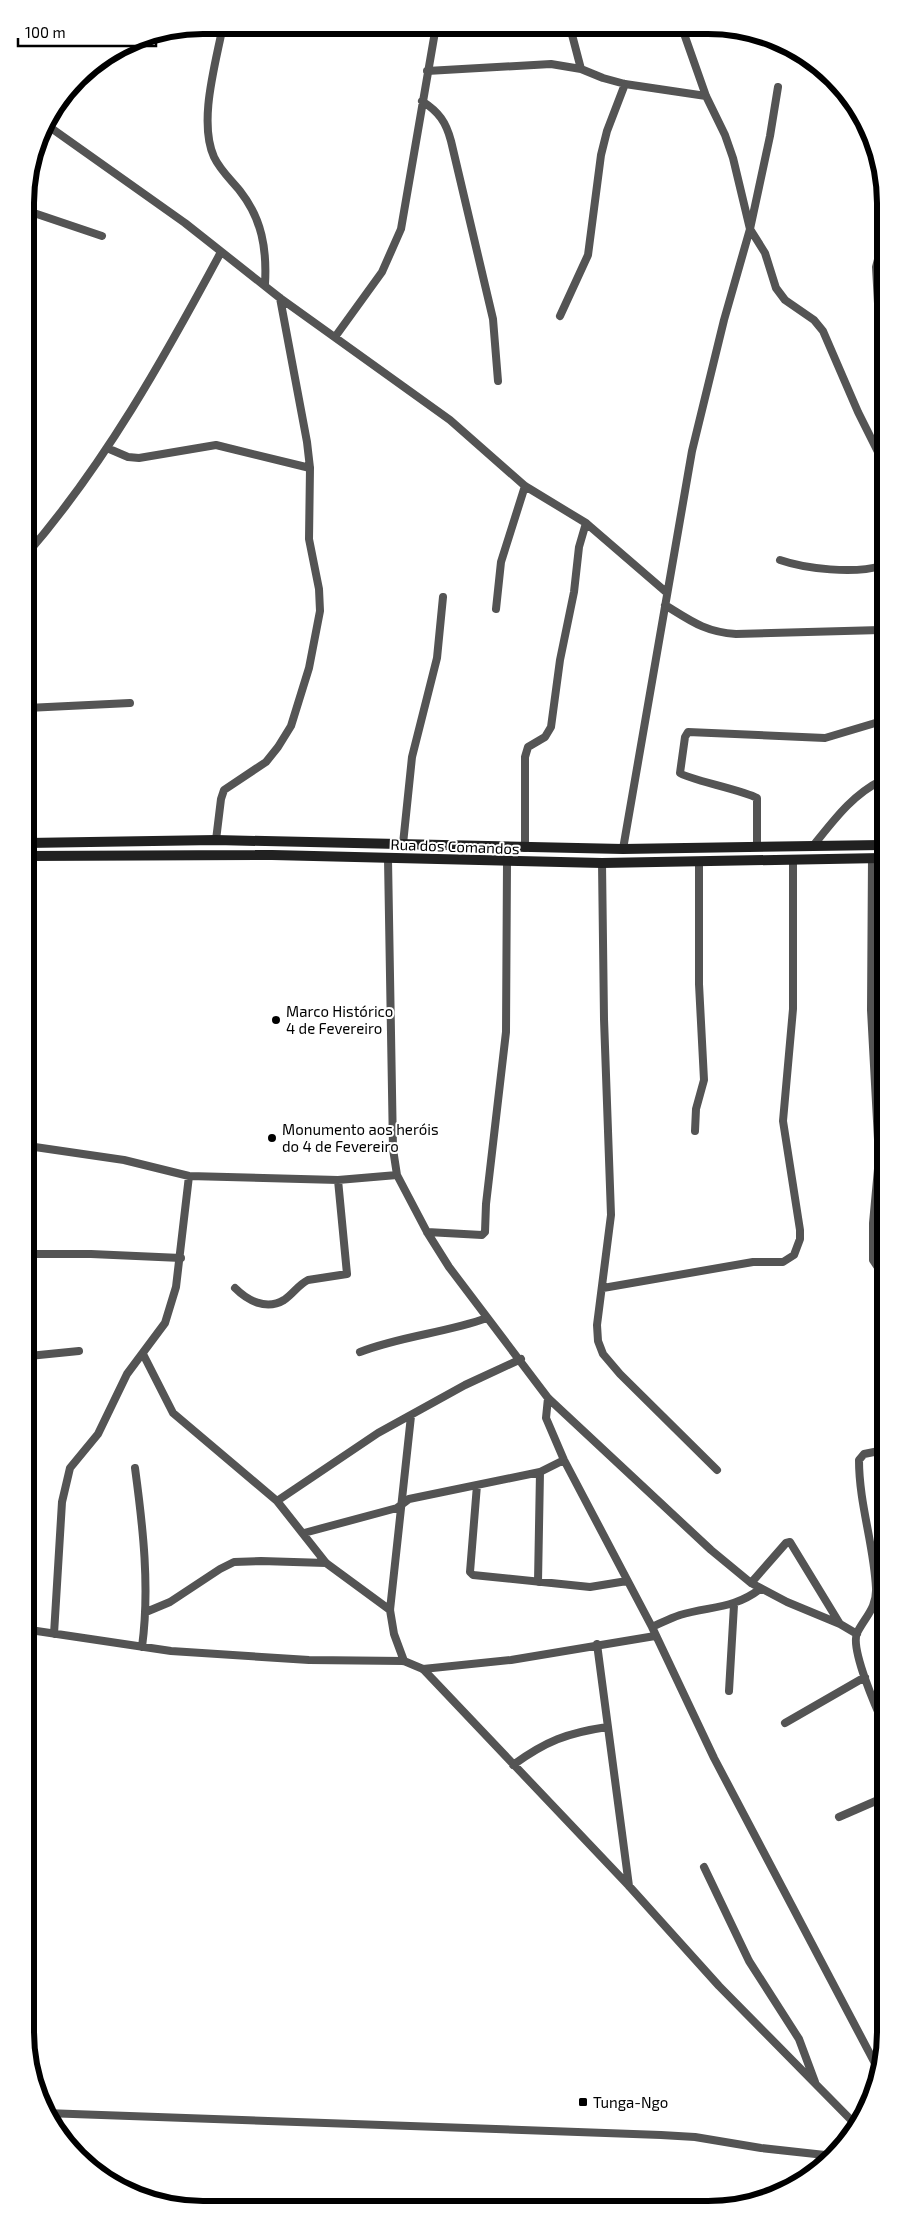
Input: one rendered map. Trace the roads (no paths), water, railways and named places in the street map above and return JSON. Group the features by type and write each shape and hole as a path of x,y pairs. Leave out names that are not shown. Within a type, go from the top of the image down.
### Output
{"main road":[{"name":"Rua dos Comandos","path":"34,843 216,840 623,849 877,845"},
{"name":"Rua dos Comandos","path":"34,856 272,855 507,863 602,864 877,858"}],"street":[{"path":"221,34 209,106 210,144 215,158 254,209 266,261 265,284"},
{"path":"335,337 368,293 394,248 401,229 434,34"},
{"path":"572,34 581,69"},
{"path":"684,34 706,96 725,135 733,158 750,229 765,253 780,295 814,320 824,331 858,412 877,450"},
{"path":"427,70 541,64 581,69 603,78 626,84 706,96"},
{"path":"560,316 588,256 601,155 607,131 626,84"},
{"path":"623,849 666,592 692,451 724,320 750,229 770,136 778,87"},
{"path":"422,101 440,115 446,125 451,141 493,319 498,380"},
{"path":"51,128 185,223 265,284 280,298 450,420 525,486 586,523 666,592"},
{"path":"34,213 102,236"},
{"path":"34,547 55,522 107,448 179,330 221,252"},
{"path":"877,263 877,285"},
{"path":"216,840 221,799 224,790 258,769 278,747 291,726 309,668 320,611 319,589 309,539 310,468 280,298"},
{"path":"107,448 128,456 140,458 216,445 310,468"},
{"path":"496,610 501,562 525,486"},
{"path":"525,848 525,756 528,747 545,737 551,726 559,668 574,592 579,547 586,523"},
{"path":"780,560 800,566 836,569 877,567"},
{"path":"402,844 412,757 437,658 443,597"},
{"path":"665,605 701,628 715,632 736,634 877,630"},
{"path":"34,708 130,702"},
{"path":"757,847 757,798 707,781 684,776 680,773 685,736 688,732 825,738 877,722"},
{"path":"814,846 847,805 862,791 877,783"},
{"path":"877,858 871,1010 877,1121"},
{"path":"388,859 393,1150 397,1175 427,1232 449,1267 548,1398 711,1550 751,1583 760,1589 840,1624 856,1634"},
{"path":"602,1288 753,1262 783,1262 794,1255 798,1247 800,1230 783,1121 792,1009 793,861"},
{"path":"695,1131 696,1109 704,1080 704,1050 699,984 699,862"},
{"path":"427,1232 482,1235 486,1229 486,1204 506,1032 507,863"},
{"path":"602,864 604,1019 611,1215 597,1326 598,1341 603,1354 620,1374 717,1470"},
{"path":"34,1147 124,1160 189,1176 338,1180 397,1175"},
{"path":"54,1634 62,1502 70,1468 98,1434 116,1394 165,1323 175,1296 181,1258 189,1176"},
{"path":"235,1288 247,1299 265,1305 283,1301 302,1283 308,1280 347,1274 338,1180"},
{"path":"877,1180 873,1223 873,1260 874,1264 877,1265"},
{"path":"34,1254 91,1254 181,1258"},
{"path":"360,1352 388,1342 445,1331 487,1318"},
{"path":"34,1356 79,1351"},
{"path":"143,1354 173,1413 277,1501 326,1563 390,1610"},
{"path":"277,1501 378,1433 465,1385 520,1360"},
{"path":"548,1398 546,1418 564,1460 626,1581 652,1627 714,1758 874,2063"},
{"path":"404,1661 394,1634 390,1610 411,1416"},
{"path":"877,1451 864,1454 859,1460 861,1501 875,1571 875,1600 866,1621 856,1634 856,1647 877,1708"},
{"path":"304,1534 397,1508 409,1499 540,1472 564,1460"},
{"path":"135,1468 146,1612 142,1647"},
{"path":"538,1582 540,1472"},
{"path":"477,1485 471,1573 476,1576 596,1587 626,1581"},
{"path":"751,1583 786,1543 790,1542 840,1624"},
{"path":"146,1612 170,1602 234,1562 244,1560 326,1563"},
{"path":"652,1627 679,1616 742,1602 760,1589"},
{"path":"729,1691 734,1604"},
{"path":"34,1631 171,1651 309,1660 404,1661 423,1669 513,1766 629,1886 719,1986 852,2122"},
{"path":"423,1669 511,1660 597,1644 655,1636"},
{"path":"597,1644 629,1886"},
{"path":"785,1723 865,1677"},
{"path":"513,1766 544,1744 562,1736 607,1727"},
{"path":"839,1817 877,1800"},
{"path":"704,1867 749,1961 799,2039 816,2084"},
{"path":"55,2113 661,2134 824,2155"}],"place":[{"name":"Marco Histórico 4 de Fevereiro","path":"276,1020"},
{"name":"Monumento aos heróis do 4 de Fevereiro","path":"272,1138"},
{"name":"Tunga-Ngo","path":"583,2102"}]}
